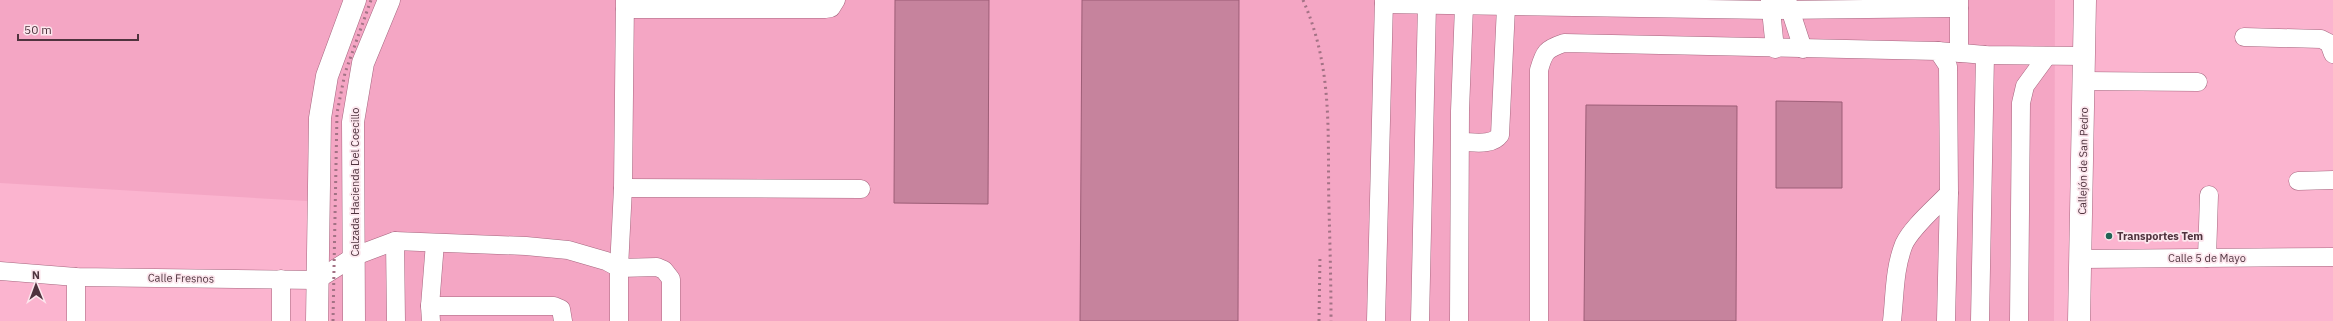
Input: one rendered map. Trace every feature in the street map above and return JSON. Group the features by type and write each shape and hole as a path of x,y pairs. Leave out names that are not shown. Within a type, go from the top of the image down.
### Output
{"main road":[{"path":"317,321 322,102 334,54 355,0"},
{"name":"Calzada Hacienda Del Coecillo","path":"354,321 355,256 353,122 357,88 363,63 389,0"},
{"name":"Callejón de San Pedro","path":"2079,321 2085,0"}],"street":[{"path":"619,321 618,268 624,188 625,4 825,9 831,8 836,0"},
{"path":"1376,321 1384,2 1464,6 1550,4 1959,4 1959,53"},
{"path":"1420,321 1427,4"},
{"path":"1770,5 1775,49"},
{"path":"1788,5 1802,49"},
{"path":"1459,321 1464,6"},
{"path":"1461,142 1485,142 1497,139 1500,135 1506,6"},
{"path":"2244,37 2321,39 2329,43 2333,54"},
{"path":"1539,321 1539,70 1543,54 1553,47 1564,43 1775,49 1938,51 1985,55 2085,56"},
{"path":"1938,51 1948,66 1949,193 1946,321"},
{"path":"1980,321 1985,55"},
{"path":"2019,321 2021,103 2026,86 2047,56"},
{"path":"2084,81 2198,82"},
{"path":"2298,181 2333,180"},
{"path":"624,188 861,189"},
{"path":"1892,321 1895,274 1904,244 1912,232 1949,193"},
{"path":"2207,258 2209,195"},
{"path":"317,280 355,256 395,241 568,250 606,261 618,268 657,267 664,270 671,279 671,321"},
{"path":"395,241 396,321"},
{"path":"436,243 431,314 554,306 561,309 563,321"},
{"name":"Calle 5 de Mayo","path":"2080,258 2333,257"},
{"name":"Calle Fresnos","path":"0,271 76,277 317,280"},
{"path":"76,277 76,321"},
{"path":"281,279 281,321"}],"shaded area":[{"path":"0,0 2055,0 2054,321 330,321 324,202 0,183"}],"building":[{"path":"895,0 989,0 988,204 894,203"},
{"path":"1082,0 1239,0 1238,321 1080,321"},
{"path":"1776,101 1842,102 1842,188 1776,188"},
{"path":"1586,105 1737,106 1736,321 1584,321"}],"railway":[{"path":"333,321 337,113 345,73 371,0"},
{"path":"1303,0 1313,26 1320,52 1327,103 1331,321"},
{"path":"1319,321 1320,255"}],"place":[{"name":"Transportes Tem","path":"2109,236"}]}
